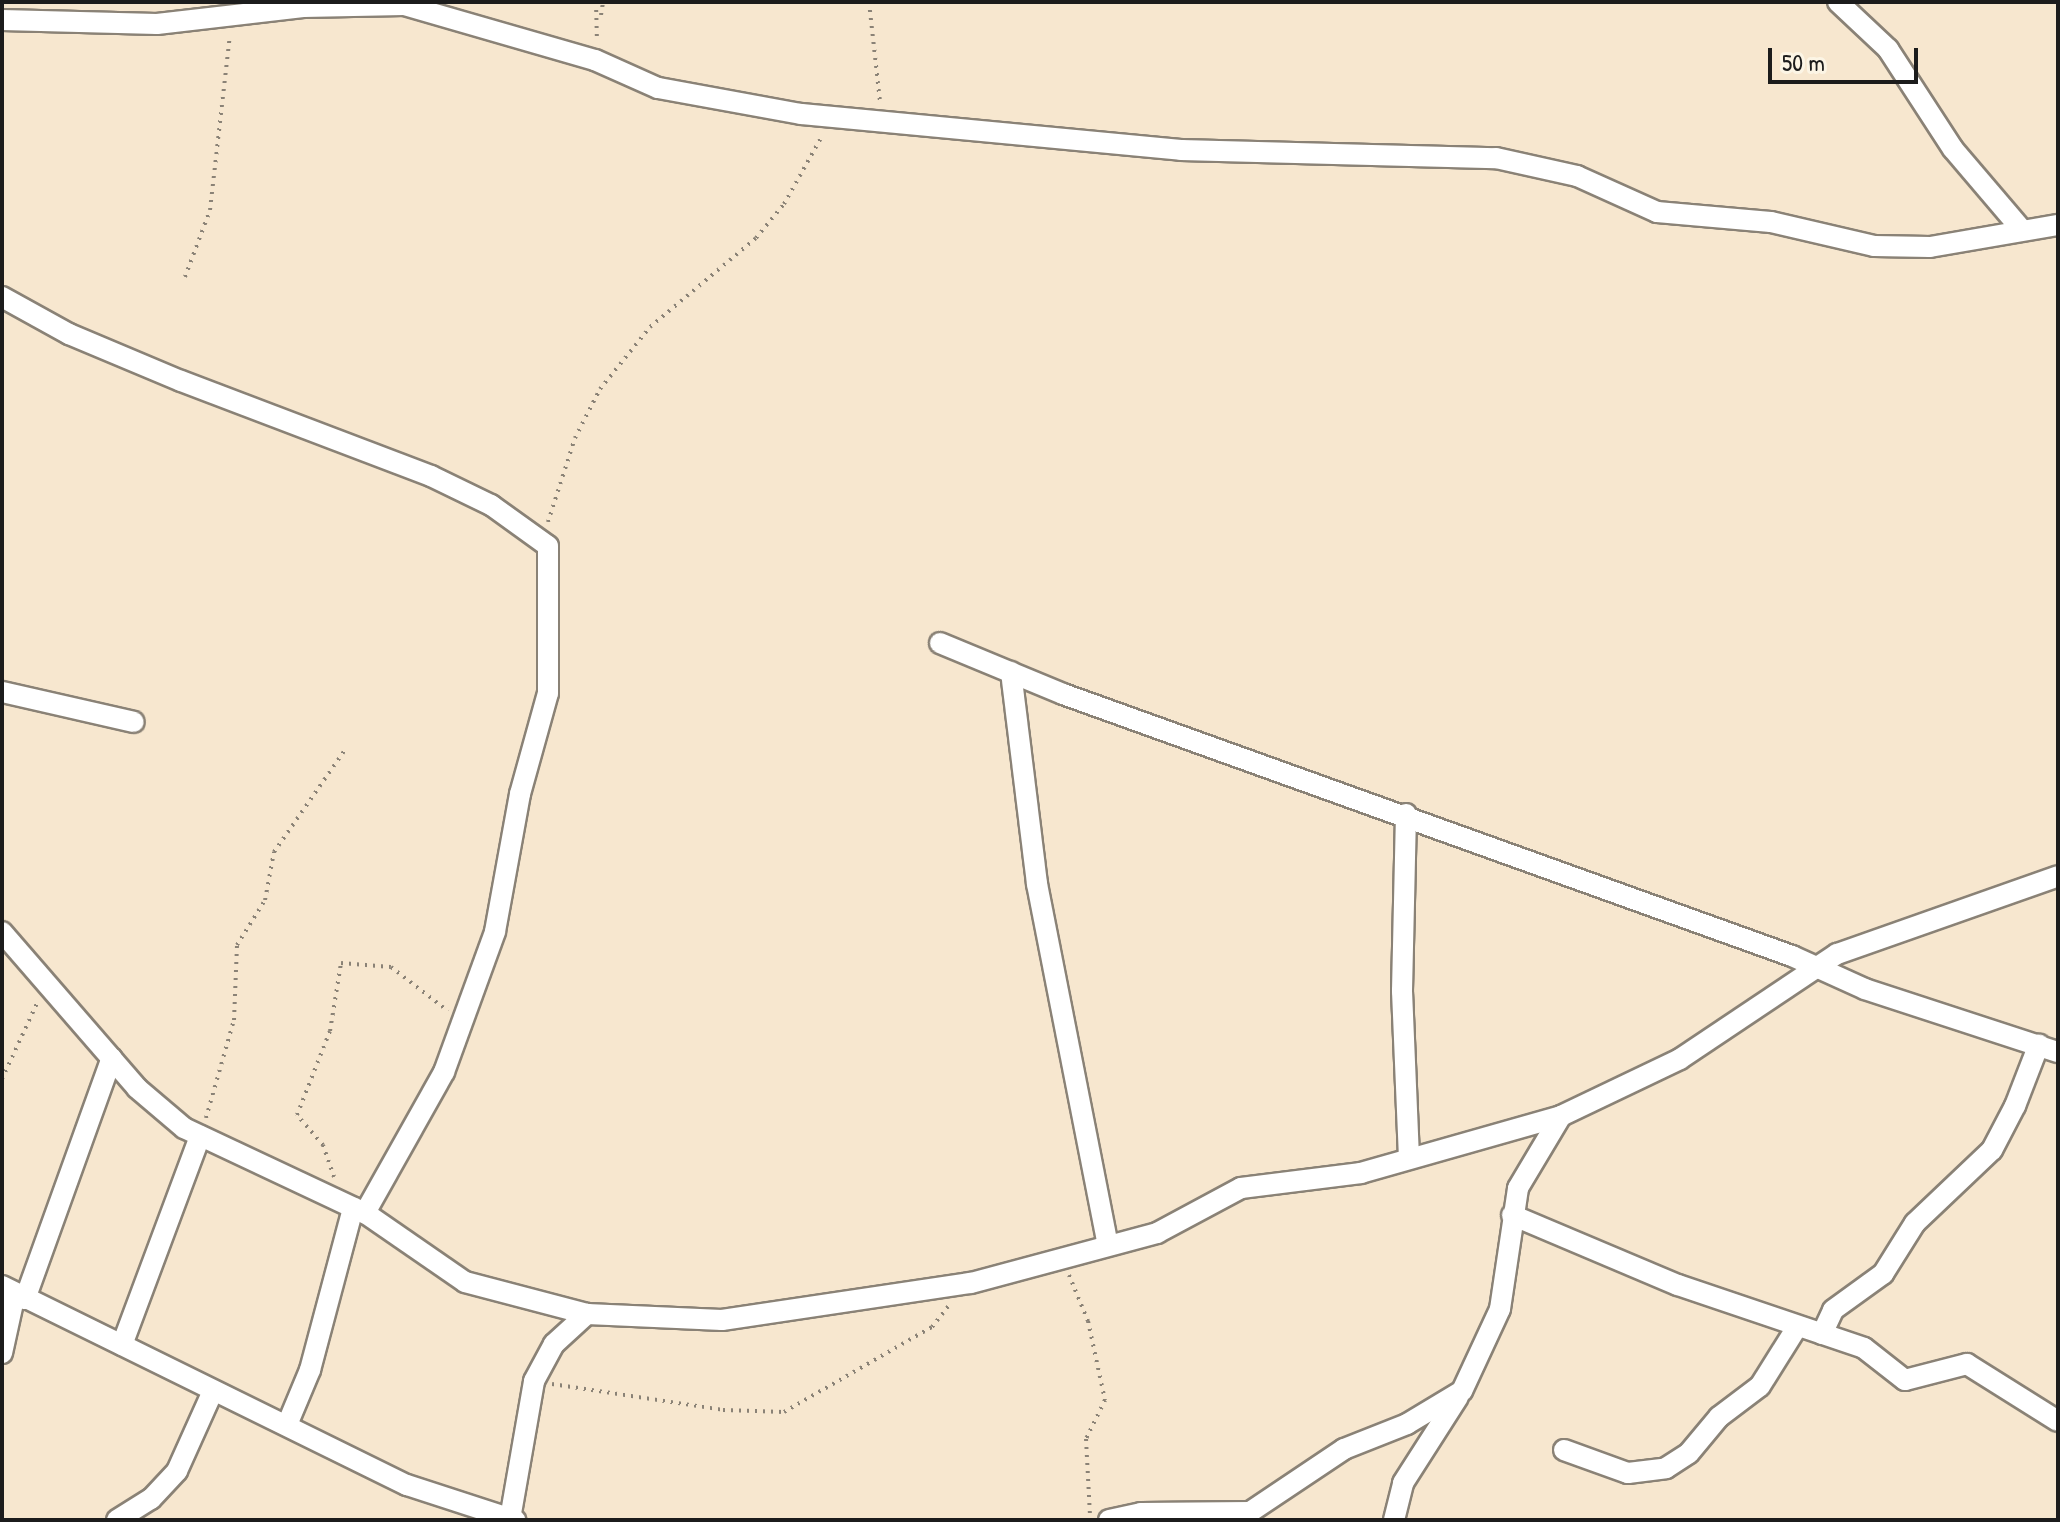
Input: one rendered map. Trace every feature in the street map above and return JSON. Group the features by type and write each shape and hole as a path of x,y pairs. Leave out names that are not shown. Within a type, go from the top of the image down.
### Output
{"street":[{"path":"1838,2 1888,49 1953,149 2021,229"},
{"path":"2,20 142,25 335,5 416,6 595,60 637,81 691,97 832,117 1181,150 1496,158 1577,176 1657,212 1771,222 1845,242 1930,247 2058,225"},
{"path":"2,297 69,334 181,381 431,476 491,505 542,539 550,558 548,693 520,794 495,932 444,1072 353,1208 310,1370 287,1425"},
{"path":"940,643 1011,672 1406,814 1815,967 1865,989 2048,1048 1992,1150 1915,1223 1883,1274 1833,1310 1822,1334"},
{"path":"1011,672 1037,884 1108,1245"},
{"path":"2,692 134,722"},
{"path":"1406,814 1402,991 1409,1157"},
{"path":"2,932 48,980 148,1099 200,1136 353,1208 465,1282 587,1314 722,1320 957,1286 1157,1233 1241,1188 1361,1173 1561,1116 1680,1059 1815,967 1852,949 2058,876"},
{"path":"2,1353 14,1293 112,1058"},
{"path":"1394,1520 1403,1483 1462,1391 1500,1309 1518,1188 1561,1116"},
{"path":"122,1345 200,1136"},
{"path":"1512,1215 1678,1285 1864,1348 1912,1381 1949,1365 1967,1364 2058,1421"},
{"path":"14,1293 407,1485 512,1519 534,1381 554,1344 587,1314"},
{"path":"1564,1450 1628,1473 1666,1468 1760,1386 1797,1327"},
{"path":"117,1520 151,1499 177,1471 213,1391"},
{"path":"1109,1520 1141,1513 1250,1512 1344,1449 1407,1424 1462,1391"}],"path":[{"path":"596,2 600,20"},
{"path":"595,60 603,2"},
{"path":"869,2 880,120"},
{"path":"185,277 214,187 228,84 227,18"},
{"path":"542,539 575,438 600,389 650,327 756,238 784,204 832,117"},
{"path":"200,1136 222,1074 234,1020 237,945 265,900 274,852 345,750"},
{"path":"353,1208 323,1145 297,1118 330,1031 341,963 391,967 464,1023"},
{"path":"2,1079 48,980"},
{"path":"1061,1259 1088,1321 1105,1400 1086,1439 1091,1520"},
{"path":"534,1381 723,1410 784,1412 943,1319 957,1286"}]}
